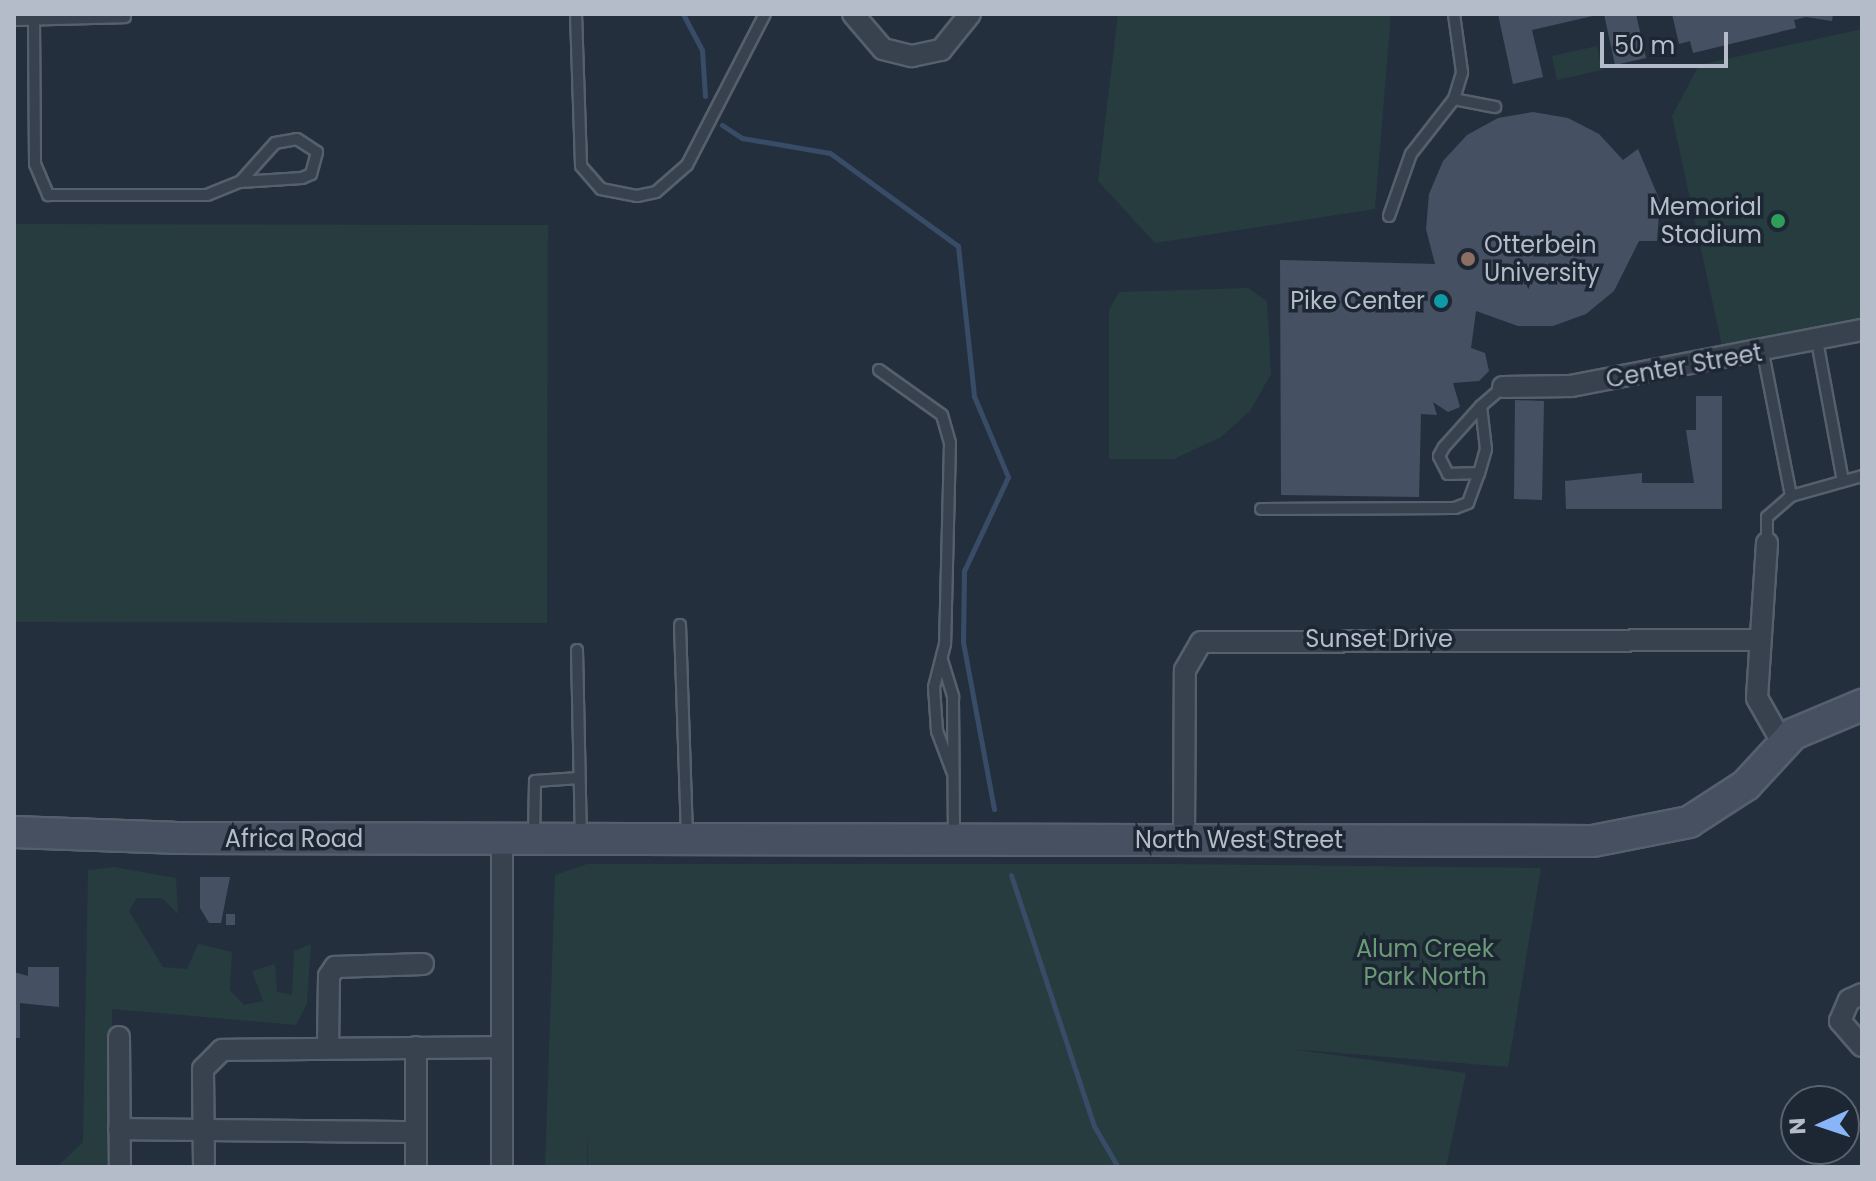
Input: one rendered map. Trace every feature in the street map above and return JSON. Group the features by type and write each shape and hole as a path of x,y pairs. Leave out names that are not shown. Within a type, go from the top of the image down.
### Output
{"street":[{"path":"853,14 883,49 912,56 941,50 970,14"},
{"name":"Center Street","path":"1503,387 1571,386 1763,353 1862,330"},
{"path":"1767,543 1760,640 1759,712 1783,744"},
{"name":"Sunset Drive","path":"1184,839 1185,670 1201,642 1760,640"},
{"name":"North West Street","path":"578,840 1625,838 1708,813 1783,744 1819,719 1862,705"},
{"name":"Africa Road","path":"14,832 578,840"},
{"path":"502,839 502,1167"},
{"path":"328,1048 329,976 335,967 423,964"},
{"path":"1862,994 1849,1000 1840,1021 1862,1046"},
{"path":"119,1037 120,1167"},
{"path":"416,1047 416,1167"},
{"path":"204,1167 203,1069 222,1050 502,1047"},
{"path":"119,1129 416,1132"}],"lane":[{"path":"576,14 581,166 601,189 656,192 687,165 765,14"},
{"path":"1389,216 1411,154 1454,99 1462,72 1454,14"},
{"path":"14,20 125,17"},
{"path":"34,20 35,164 48,195 207,195 240,182 302,178 311,174 317,152 297,139 275,143 240,182"},
{"path":"1454,99 1495,107"},
{"path":"1817,341 1843,481"},
{"path":"1763,353 1791,496"},
{"path":"879,370 942,415 950,443 942,660 935,710 952,771"},
{"path":"1479,473 1448,474 1439,456 1481,406 1503,387"},
{"path":"1261,509 1455,508 1468,503 1486,449 1481,406"},
{"path":"1767,543 1767,517 1791,496 1862,476"},
{"path":"680,625 687,840"},
{"path":"577,650 578,840"},
{"path":"942,660 953,697 954,839"},
{"path":"534,840 535,781 579,778"}],"green space":[{"path":"1118,14 1391,14 1375,209 1155,243 1098,181"},
{"name":"Memorial Stadium","path":"1862,29 1862,325 1724,355 1672,116 1699,65"},
{"path":"1597,46 1602,70 1557,80 1552,56"},
{"path":"14,224 548,225 547,623 14,622"},
{"path":"1248,288 1267,301 1271,374 1250,411 1221,437 1174,459 1109,459 1109,310 1119,292"},
{"name":"Alum Creek Park North","path":"587,864 1167,864 1541,868 1508,1067 1291,1049 1466,1073 1446,1167 588,1167 588,1130 587,1167 545,1167 555,875"},
{"path":"114,867 176,878 178,914 162,898 137,898 129,911 163,967 187,969 198,944 232,952 230,990 244,1005 263,1001 252,971 275,964 277,992 292,995 294,951 311,944 307,1003 296,1025 112,1009 112,1167 14,1167 58,1166 83,1142 88,870"}],"building":[{"path":"1498,14 1597,15 1532,30 1543,77 1513,84"},
{"path":"1604,14 1636,14 1646,58 1615,65"},
{"path":"1672,14 1833,14 1832,21 1806,17 1794,20 1796,28 1693,53 1690,41 1679,44"},
{"name":"Pike Center","path":"1533,112 1568,118 1599,134 1623,160 1638,149 1660,201 1657,241 1639,241 1614,291 1586,314 1553,326 1518,326 1476,311 1471,348 1485,353 1489,371 1479,381 1453,383 1460,407 1448,412 1433,402 1437,415 1421,414 1419,497 1281,495 1280,260 1435,264 1426,229 1429,194 1443,161 1467,135 1498,118"},
{"path":"1696,396 1722,396 1722,509 1566,509 1565,481 1642,473 1642,483 1694,483 1686,430 1696,430"},
{"path":"1515,400 1544,401 1542,500 1514,499"},
{"path":"200,877 230,877 221,923 209,923 200,908"},
{"path":"226,914 235,914 235,925 226,925"},
{"path":"28,967 59,967 59,1007 20,1003 20,1038 14,1038 14,972 28,976"}],"waterway":[{"path":"683,14 702,50 705,96"},
{"path":"722,125 742,138 830,153 958,246 974,396 1008,477 964,571 963,642 994,809"},
{"path":"1011,875 1094,1126 1118,1167"}],"place":[{"name":"Memorial Stadium","path":"1778,221"},
{"name":"Otterbein University","path":"1468,259"},
{"name":"Pike Center","path":"1441,301"}]}
